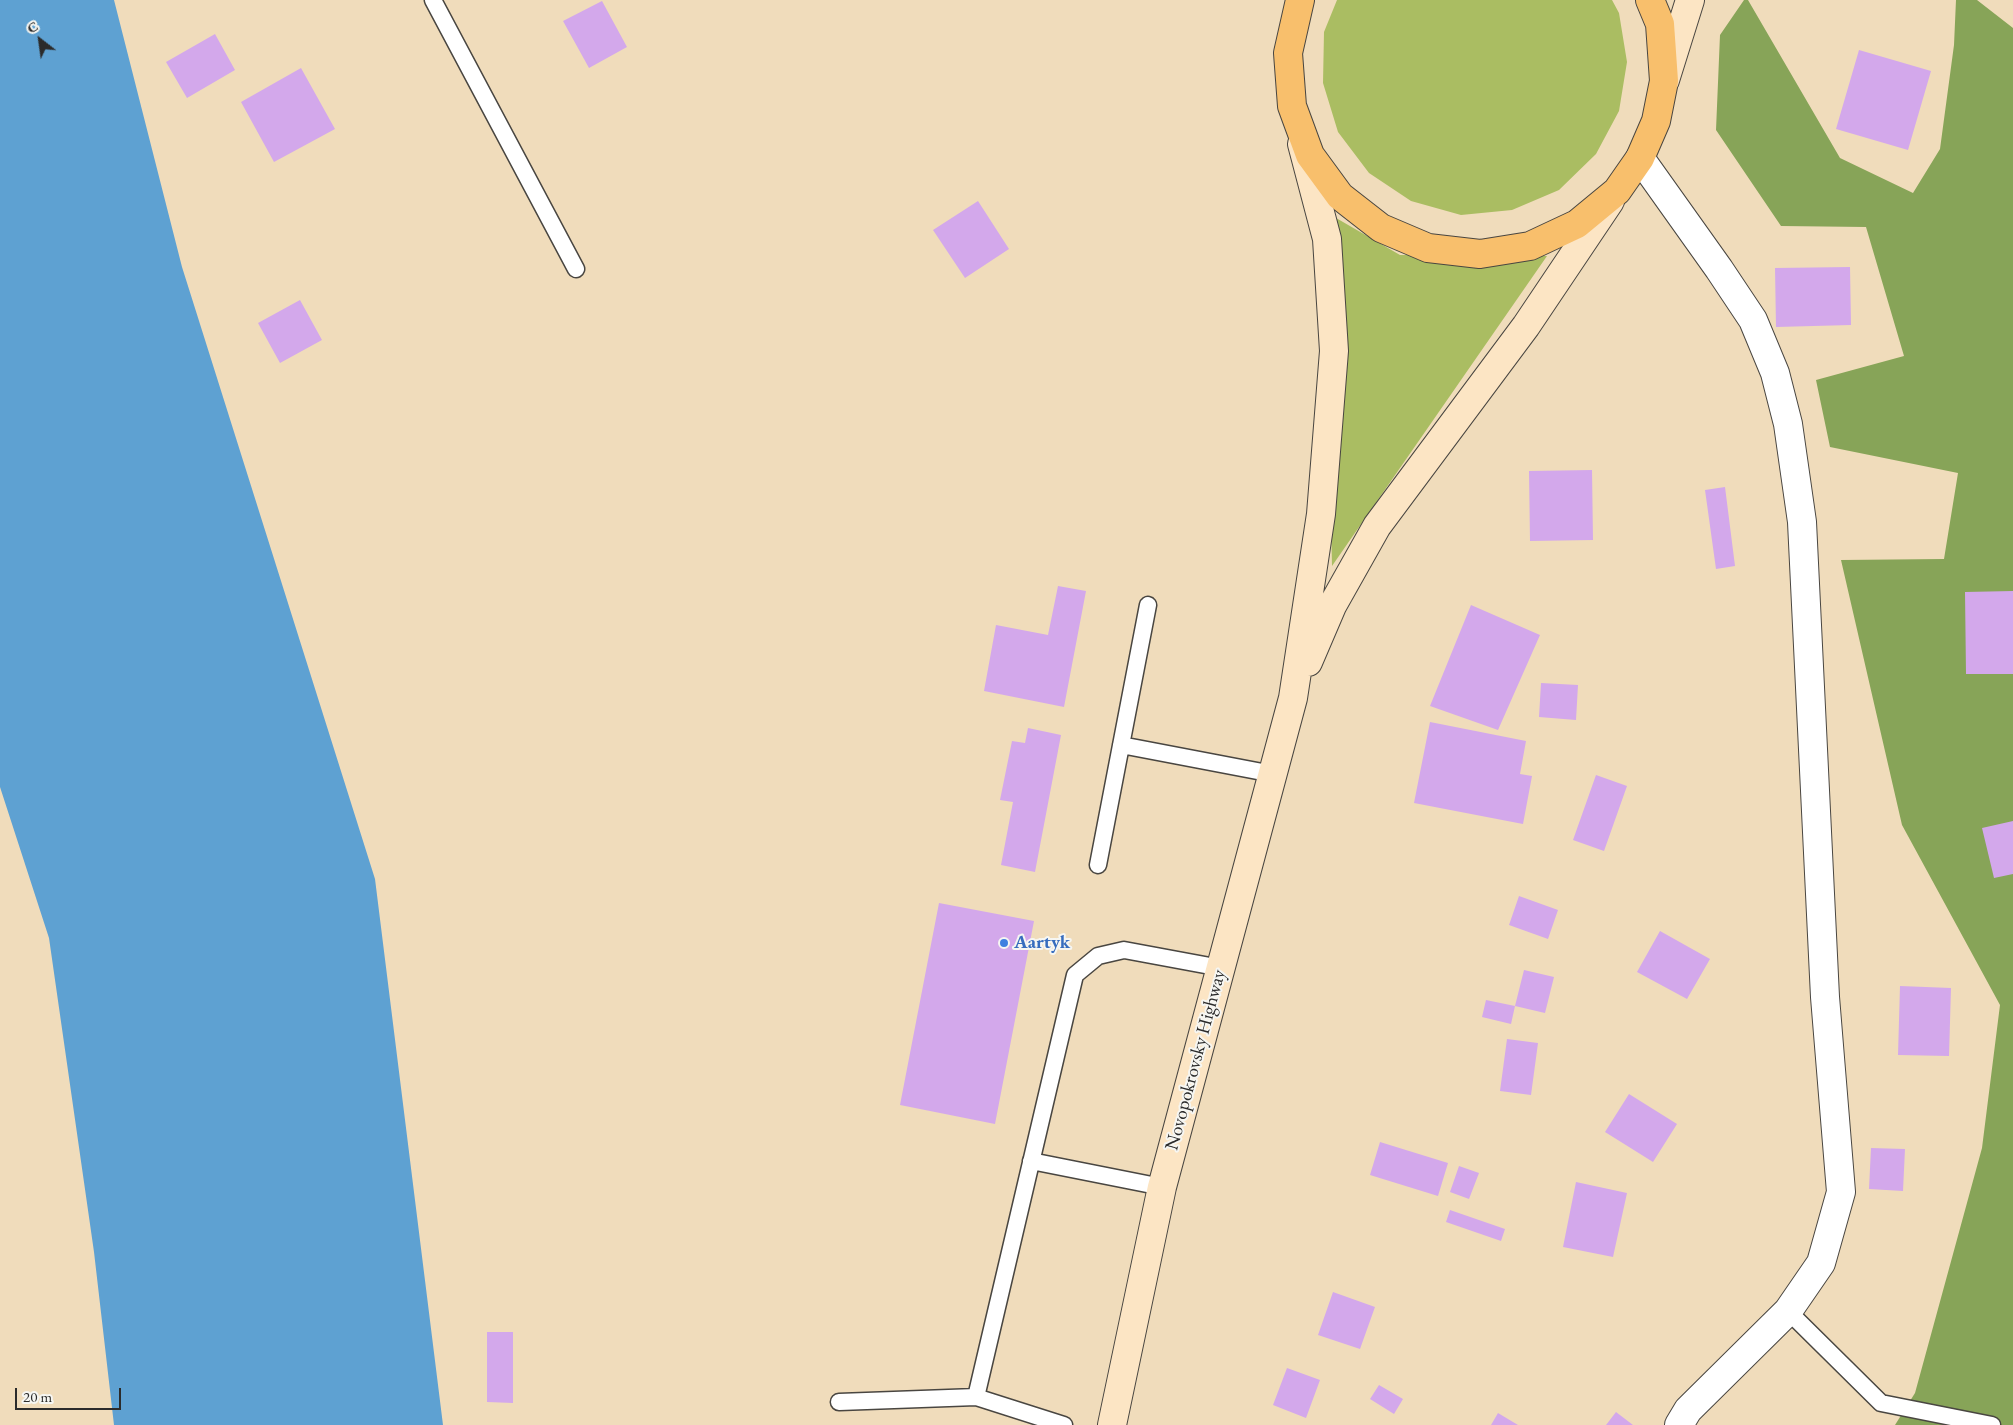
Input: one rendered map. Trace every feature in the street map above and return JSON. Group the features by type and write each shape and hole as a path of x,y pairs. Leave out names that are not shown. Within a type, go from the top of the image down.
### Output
{"main road":[{"path":"1293,698 1320,514 1334,351 1327,239 1292,106 1288,53 1299,0"},
{"path":"1650,0 1660,24 1664,81"},
{"path":"1293,698 1332,606 1377,526 1526,326 1640,158 1656,121 1664,81 1690,0"},
{"path":"1292,106 1310,155 1340,196 1381,228 1428,248 1480,254 1530,246 1577,224 1617,191"},
{"name":"Novopokrovsky Highway","path":"1112,1425 1162,1187 1293,698"}],"street":[{"path":"1640,158 1720,269 1753,320 1775,373 1788,424 1802,522 1825,997 1841,1192 1821,1263 1788,1311 1688,1410 1679,1425"}],"lane":[{"path":"433,0 576,269"},
{"path":"1098,865 1148,605"},
{"path":"1121,745 1273,774"},
{"path":"976,1397 1075,975 1098,956 1124,950 1221,968"},
{"path":"1032,1161 1162,1187"},
{"path":"1788,1311 1881,1403 1992,1425"},
{"path":"838,1402 976,1397 1064,1425"}],"green space":[{"path":"1337,0 1612,0 1619,13 1627,62 1619,111 1596,154 1559,190 1512,210 1461,215 1411,201 1369,173 1338,132 1323,83 1324,32"},
{"path":"1744,0 1748,0 1840,158 1913,193 1940,149 1954,45 1956,0 1977,0 2013,28 2013,1425 1895,1425 1915,1393 1982,1148 2000,1005 1902,825 1841,560 1944,559 1958,473 1830,447 1816,380 1904,356 1866,227 1781,226 1716,130 1720,35"},
{"path":"1324,211 1400,255 1547,256 1332,566"}],"water":[{"path":"0,0 114,0 182,267 375,879 443,1425 114,1425 94,1252 49,938 0,787"}],"building":[{"path":"602,1 627,47 589,68 563,21"},
{"path":"215,34 235,70 187,98 166,62"},
{"path":"1859,50 1931,71 1908,150 1836,129"},
{"path":"301,68 335,129 274,162 241,102"},
{"path":"978,201 1009,249 965,278 933,230"},
{"path":"1850,267 1851,325 1776,327 1775,268"},
{"path":"300,300 322,340 280,363 258,323"},
{"path":"1592,470 1593,540 1530,541 1529,471"},
{"path":"1725,487 1735,566 1716,569 1705,490"},
{"path":"1058,586 1086,591 1064,707 984,691 996,625 1048,635"},
{"path":"2013,591 2013,674 1966,674 1965,592"},
{"path":"1471,605 1540,635 1498,730 1430,706"},
{"path":"1541,683 1578,685 1576,720 1539,717"},
{"path":"1430,722 1526,741 1520,774 1532,776 1523,824 1414,803"},
{"path":"1028,728 1061,735 1035,872 1001,865 1013,802 1000,800 1012,741 1025,743"},
{"path":"1596,775 1627,786 1604,851 1573,840"},
{"path":"2013,821 2013,874 1994,878 1982,828"},
{"path":"1519,896 1558,910 1548,939 1509,925"},
{"path":"939,903 1034,921 995,1124 900,1105"},
{"path":"1660,931 1710,959 1687,999 1637,972"},
{"path":"1524,970 1554,977 1545,1013 1515,1006"},
{"path":"1900,986 1951,988 1949,1056 1898,1055"},
{"path":"1486,1000 1515,1006 1511,1024 1482,1017"},
{"path":"1507,1039 1538,1043 1531,1095 1500,1091"},
{"path":"1629,1094 1677,1124 1653,1162 1605,1132"},
{"path":"1380,1142 1448,1163 1438,1196 1370,1175"},
{"path":"1871,1148 1905,1149 1903,1191 1869,1189"},
{"path":"1459,1166 1479,1173 1469,1199 1450,1192"},
{"path":"1576,1182 1627,1193 1613,1257 1563,1247"},
{"path":"1450,1210 1505,1229 1501,1241 1446,1222"},
{"path":"1333,1292 1375,1307 1360,1349 1318,1335"},
{"path":"487,1332 513,1332 513,1403 487,1402"},
{"path":"1287,1368 1320,1380 1306,1418 1273,1405"},
{"path":"1379,1385 1403,1399 1394,1414 1370,1399"},
{"path":"1616,1412 1633,1425 1606,1425"},
{"path":"1498,1413 1518,1425 1491,1425"}],"place":[{"name":"Aartyk","path":"1004,943"}]}
